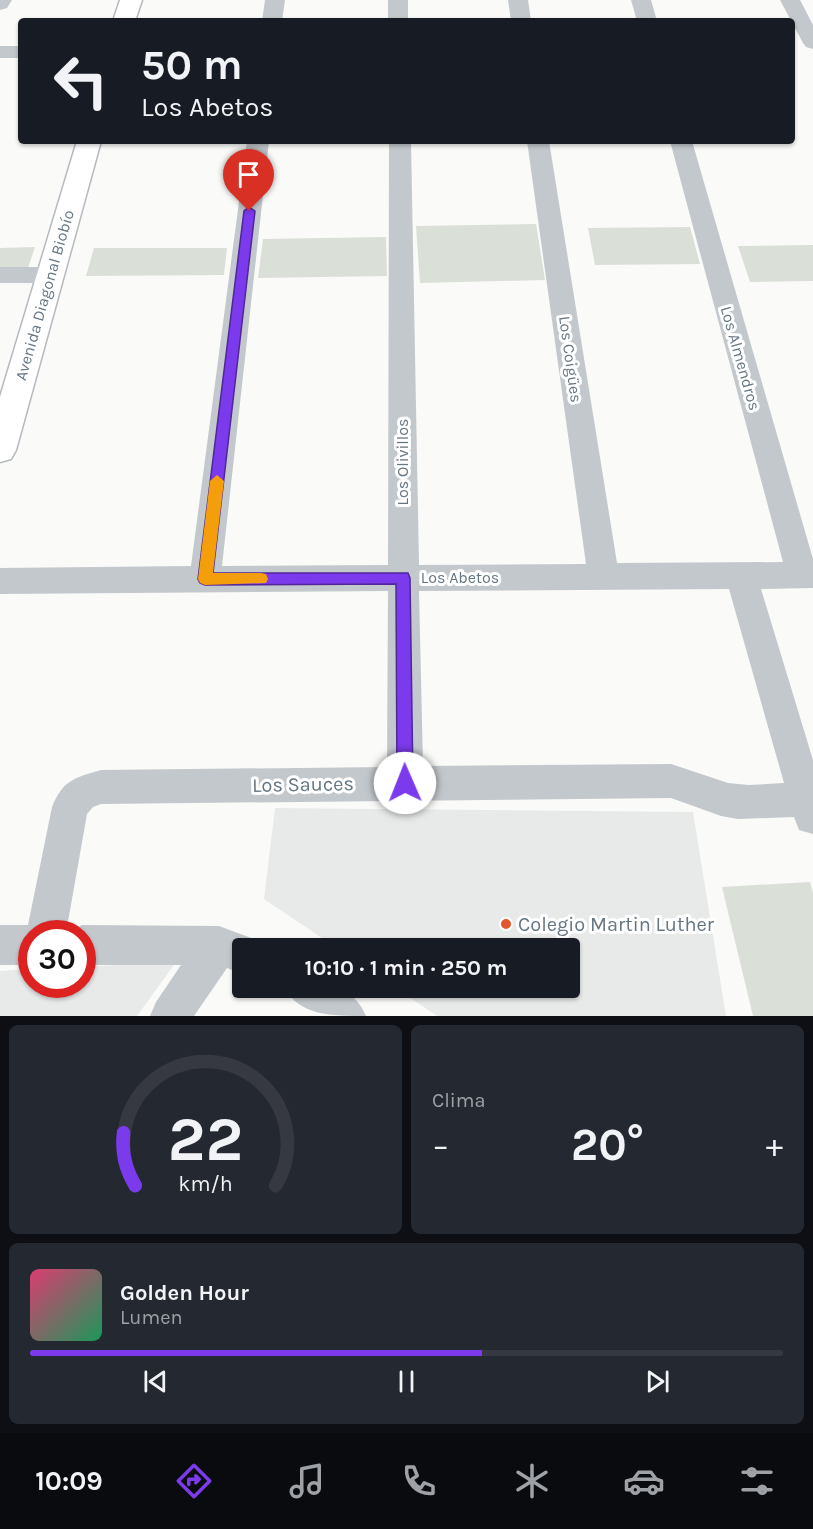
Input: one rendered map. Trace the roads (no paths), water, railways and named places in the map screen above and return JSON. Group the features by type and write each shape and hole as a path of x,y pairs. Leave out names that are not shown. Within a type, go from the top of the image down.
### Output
{"main road":[{"path":"125,18 130,0"},
{"name":"Avenida Diagonal Biobío","path":"0,450 88,144"}],"street":[{"path":"0,4 2,0"},
{"path":"272,18 275,0"},
{"path":"398,0 398,18"},
{"path":"518,0 521,18"},
{"path":"641,0 646,18"},
{"path":"790,0 813,42"},
{"path":"795,49 813,49"},
{"path":"0,52 18,52"},
{"path":"205,579 258,144"},
{"name":"Los Olivillos","path":"400,144 405,783"},
{"name":"Los Coigües","path":"538,144 603,576"},
{"name":"Los Almendros","path":"682,144 807,575"},
{"path":"0,275 50,275"},
{"path":"741,575 811,805"},
{"name":"Los Abetos","path":"0,580 807,575"},
{"name":"Los Sauces","path":"48,920 70,807 81,794 91,788 671,781 686,783 715,796 738,802 811,805"},
{"path":"0,945 18,945"},
{"path":"96,945 231,950"},
{"path":"170,1016 231,950"},
{"path":"320,998 346,1016"}],"place":[{"name":"Colegio Martin Luther","path":"506,924"}]}
